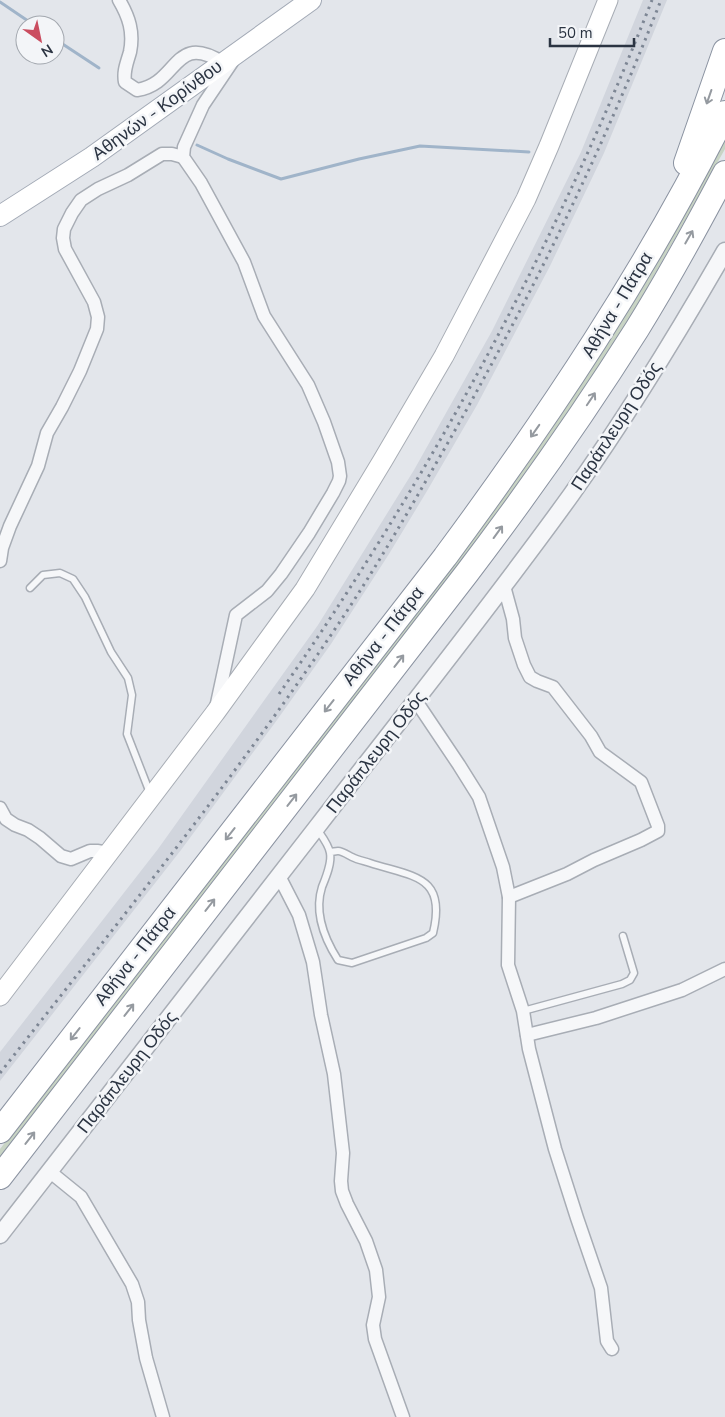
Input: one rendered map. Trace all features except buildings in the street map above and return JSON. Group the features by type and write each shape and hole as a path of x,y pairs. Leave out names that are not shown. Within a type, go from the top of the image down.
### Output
{"highway":[{"path":"663,227 725,51"},
{"name":"Αθήνα - Πάτρα","path":"0,1131 483,506 614,313 725,113"},
{"name":"Αθήνα - Πάτρα","path":"0,1177 511,515 576,422 637,328 725,173"}],"main road":[{"name":"Αθηνών - Κορίνθου","path":"0,216 92,158 311,0"},
{"path":"0,996 215,713 304,589 384,460 444,356 526,199 608,0"}],"street":[{"path":"119,0 131,25 132,41 125,65 125,82 137,90 144,89 161,80 184,55 199,52 223,63"},
{"path":"215,713 236,615 267,592 281,574 309,533 333,493 340,476 338,462 324,422 308,385 264,316 244,262 205,191 183,157 184,147 203,104 242,49"},
{"path":"0,561 2,548 18,506 38,466 47,433 76,380 97,329 98,317 94,302 65,249 64,229 81,200 98,189 128,175 162,154 183,157"},
{"name":"Παράπλευρη Οδός","path":"0,1235 504,586 572,493 614,431 672,340 725,251"},
{"path":"504,586 513,619 515,638 530,677 537,682 553,687 591,736 600,752 641,782 658,826 656,833 642,840 594,860 568,874 509,897"},
{"path":"416,701 460,765 479,797 503,867 509,897 508,965 512,983 523,1011 529,1049 555,1149 601,1288 607,1341 612,1349"},
{"path":"0,808 6,819 40,838 61,856 71,859 97,851 108,854"},
{"path":"280,876 299,915 313,962 334,1074 343,1153 342,1191 366,1241 376,1270 379,1297 373,1325 375,1339 403,1417"},
{"path":"527,1035 596,1018 682,990 725,969"},
{"path":"49,1171 81,1197 132,1284 138,1302 139,1320 146,1358 163,1417"}],"lane":[{"path":"30,588 43,575 60,573 73,580 85,597 111,652 128,678 132,695 128,734 151,797"},
{"path":"316,828 330,852 328,869 320,894 319,916 330,946 338,960 352,963 426,938 434,932 436,901 433,892 425,881 353,858 338,851 330,852"},
{"path":"523,1011 622,984 630,980 634,973 623,936"}],"shaded area":[{"path":"643,0 667,0 604,153 550,266 477,405 427,491 331,644 277,720 181,850 0,1081 0,1052 158,849 318,625 414,470 492,331 581,152"}],"green space":[{"path":"725,137 725,149 628,322 567,416 486,529 0,1158 0,1149 454,562 530,458 577,390 622,319"}],"waterway":[{"path":"0,2 19,15"},
{"path":"65,46 99,68"},
{"path":"197,145 281,179 420,146 529,152"}],"railway":[{"path":"279,694 387,529 438,444 486,358 574,182 615,92 652,0"},
{"path":"0,1073 173,852 257,741 337,626 379,560 420,492 476,392 534,283 614,115 661,0"}]}
